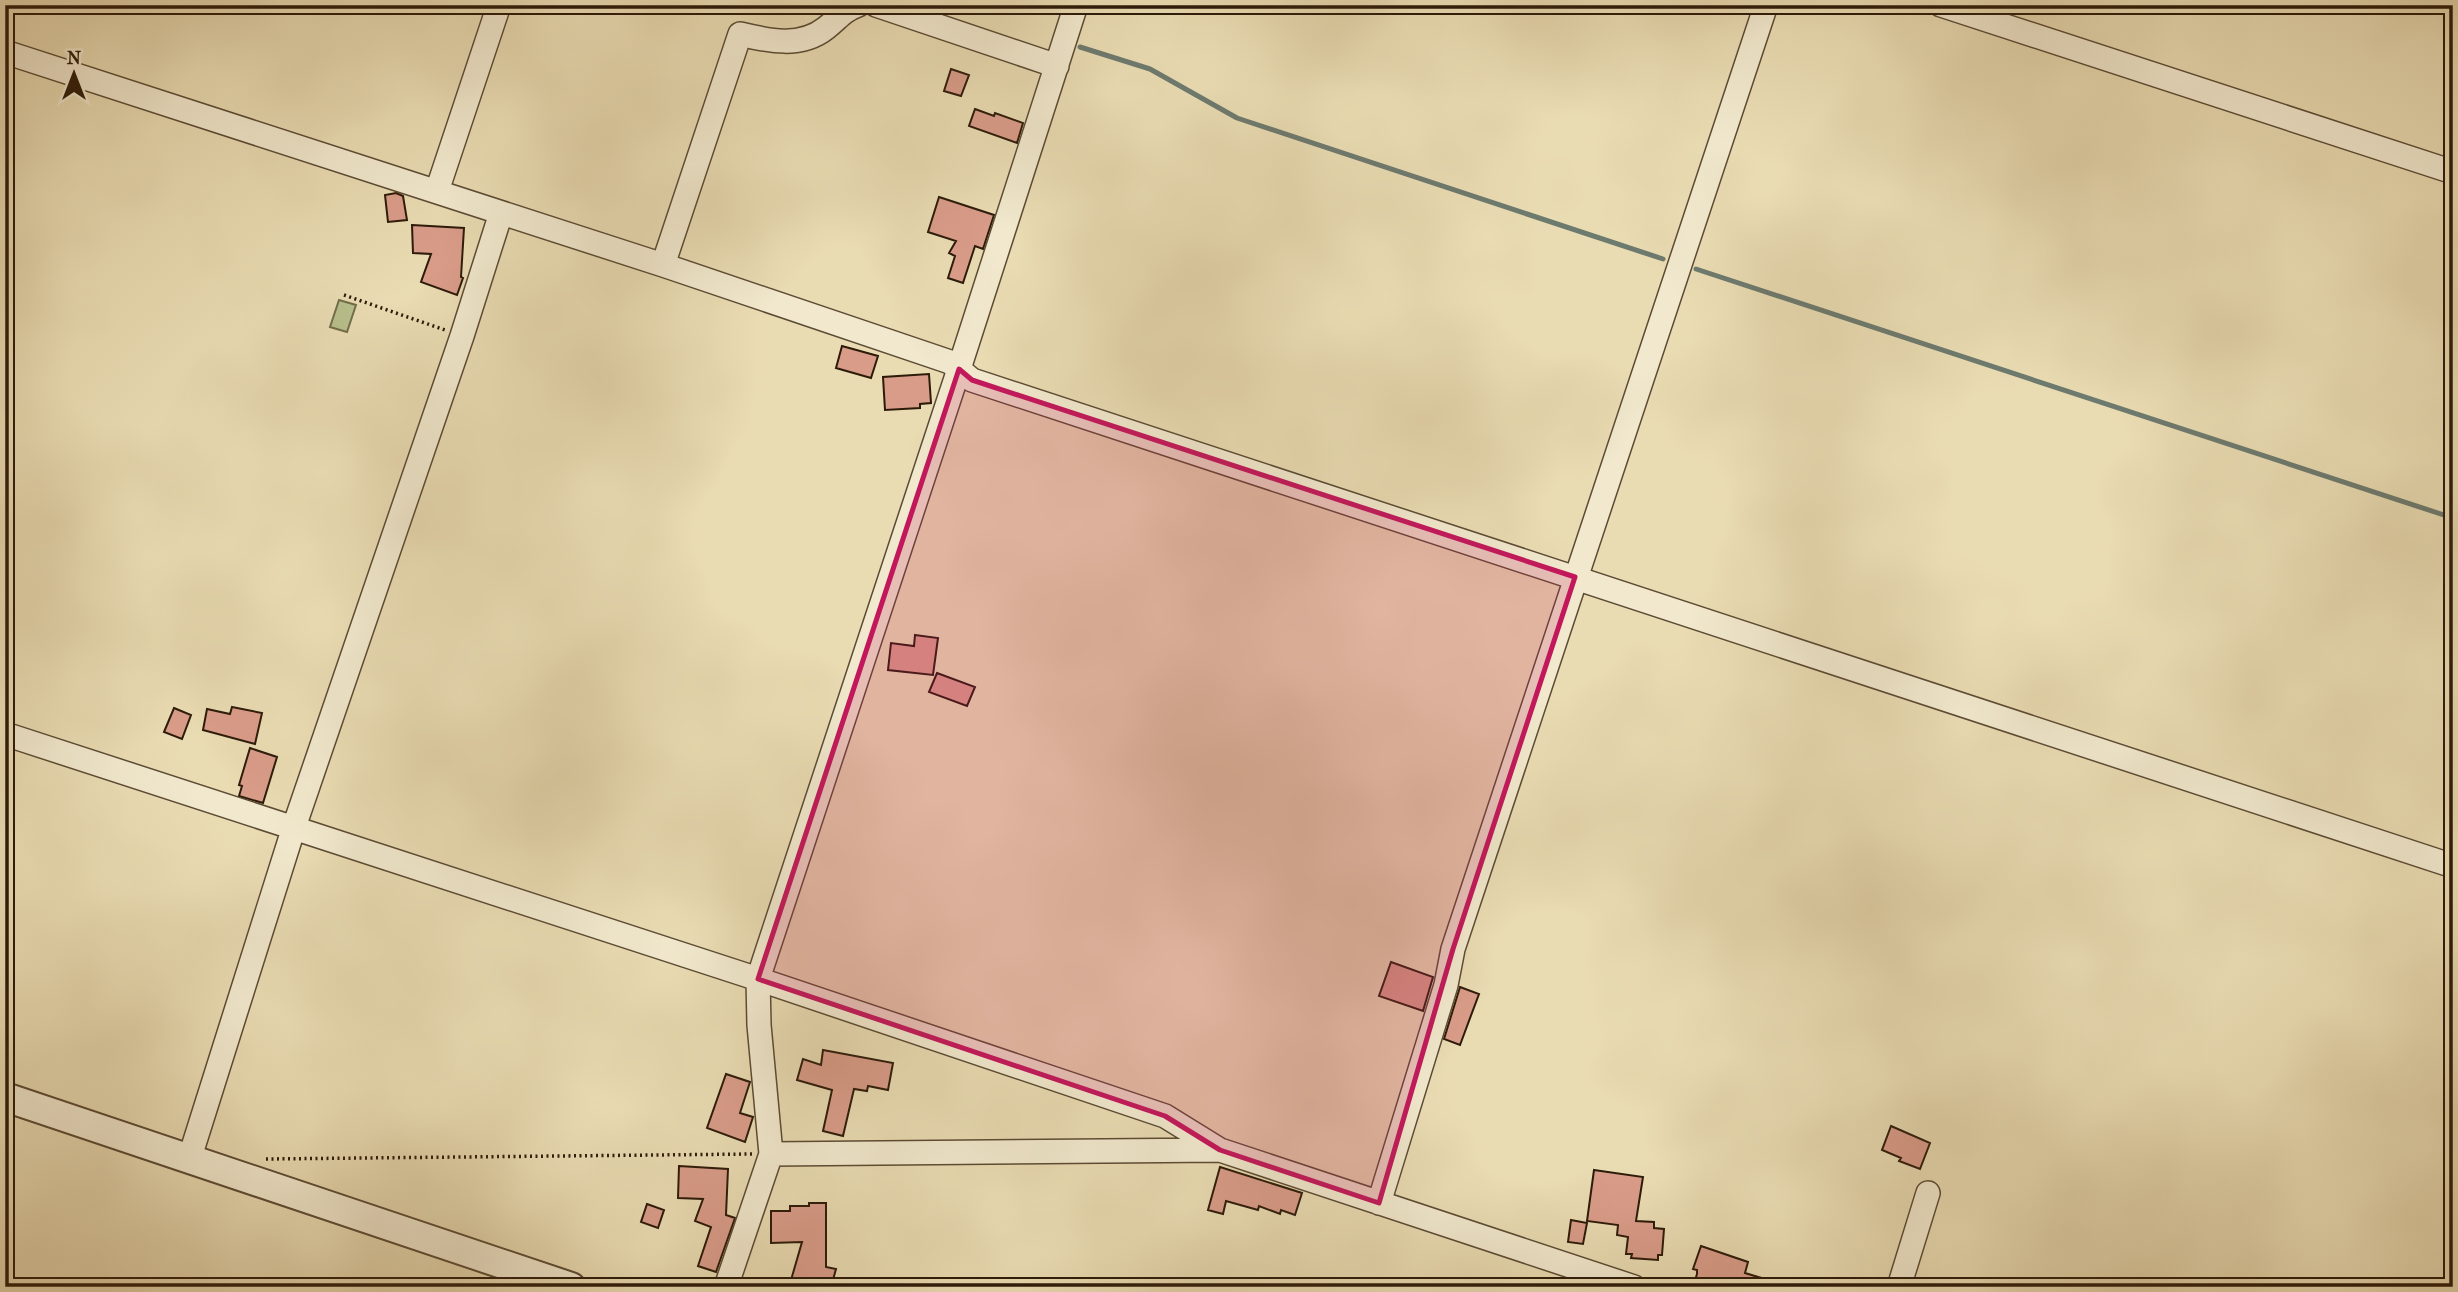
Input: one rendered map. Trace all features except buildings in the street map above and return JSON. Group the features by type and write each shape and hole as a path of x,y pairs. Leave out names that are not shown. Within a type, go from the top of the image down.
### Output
{"street":[{"path":"437,191 499,5"},
{"path":"663,265 740,34 765,40 802,41 826,29 844,11 858,5"},
{"path":"876,5 1057,66"},
{"path":"726,1287 771,1154 758,979 1076,5"},
{"path":"1379,1203 1446,985 1453,949 1766,5"},
{"path":"1941,5 2453,172"},
{"path":"5,52 663,265 950,362 972,380 2453,866"},
{"path":"188,1160 294,827 462,336 501,213"},
{"path":"5,734 758,979 1165,1116 1220,1150 1634,1287"},
{"path":"5,1097 571,1287"},
{"path":"771,1154 1220,1150"},
{"path":"1899,1287 1928,1192"}],"path":[{"path":"344,295 462,336"},
{"path":"242,1178 249,1164 267,1158 771,1154"}],"highlighted area":[{"path":"959,369 972,380 1575,577 1453,949 1379,1203 1220,1150 1165,1116 758,979"}],"green space":[{"path":"339,300 356,305 347,332 330,327"}],"waterway":[{"path":"1080,47 1150,69 1237,118 1663,259"},
{"path":"1696,269 2453,518"}]}
